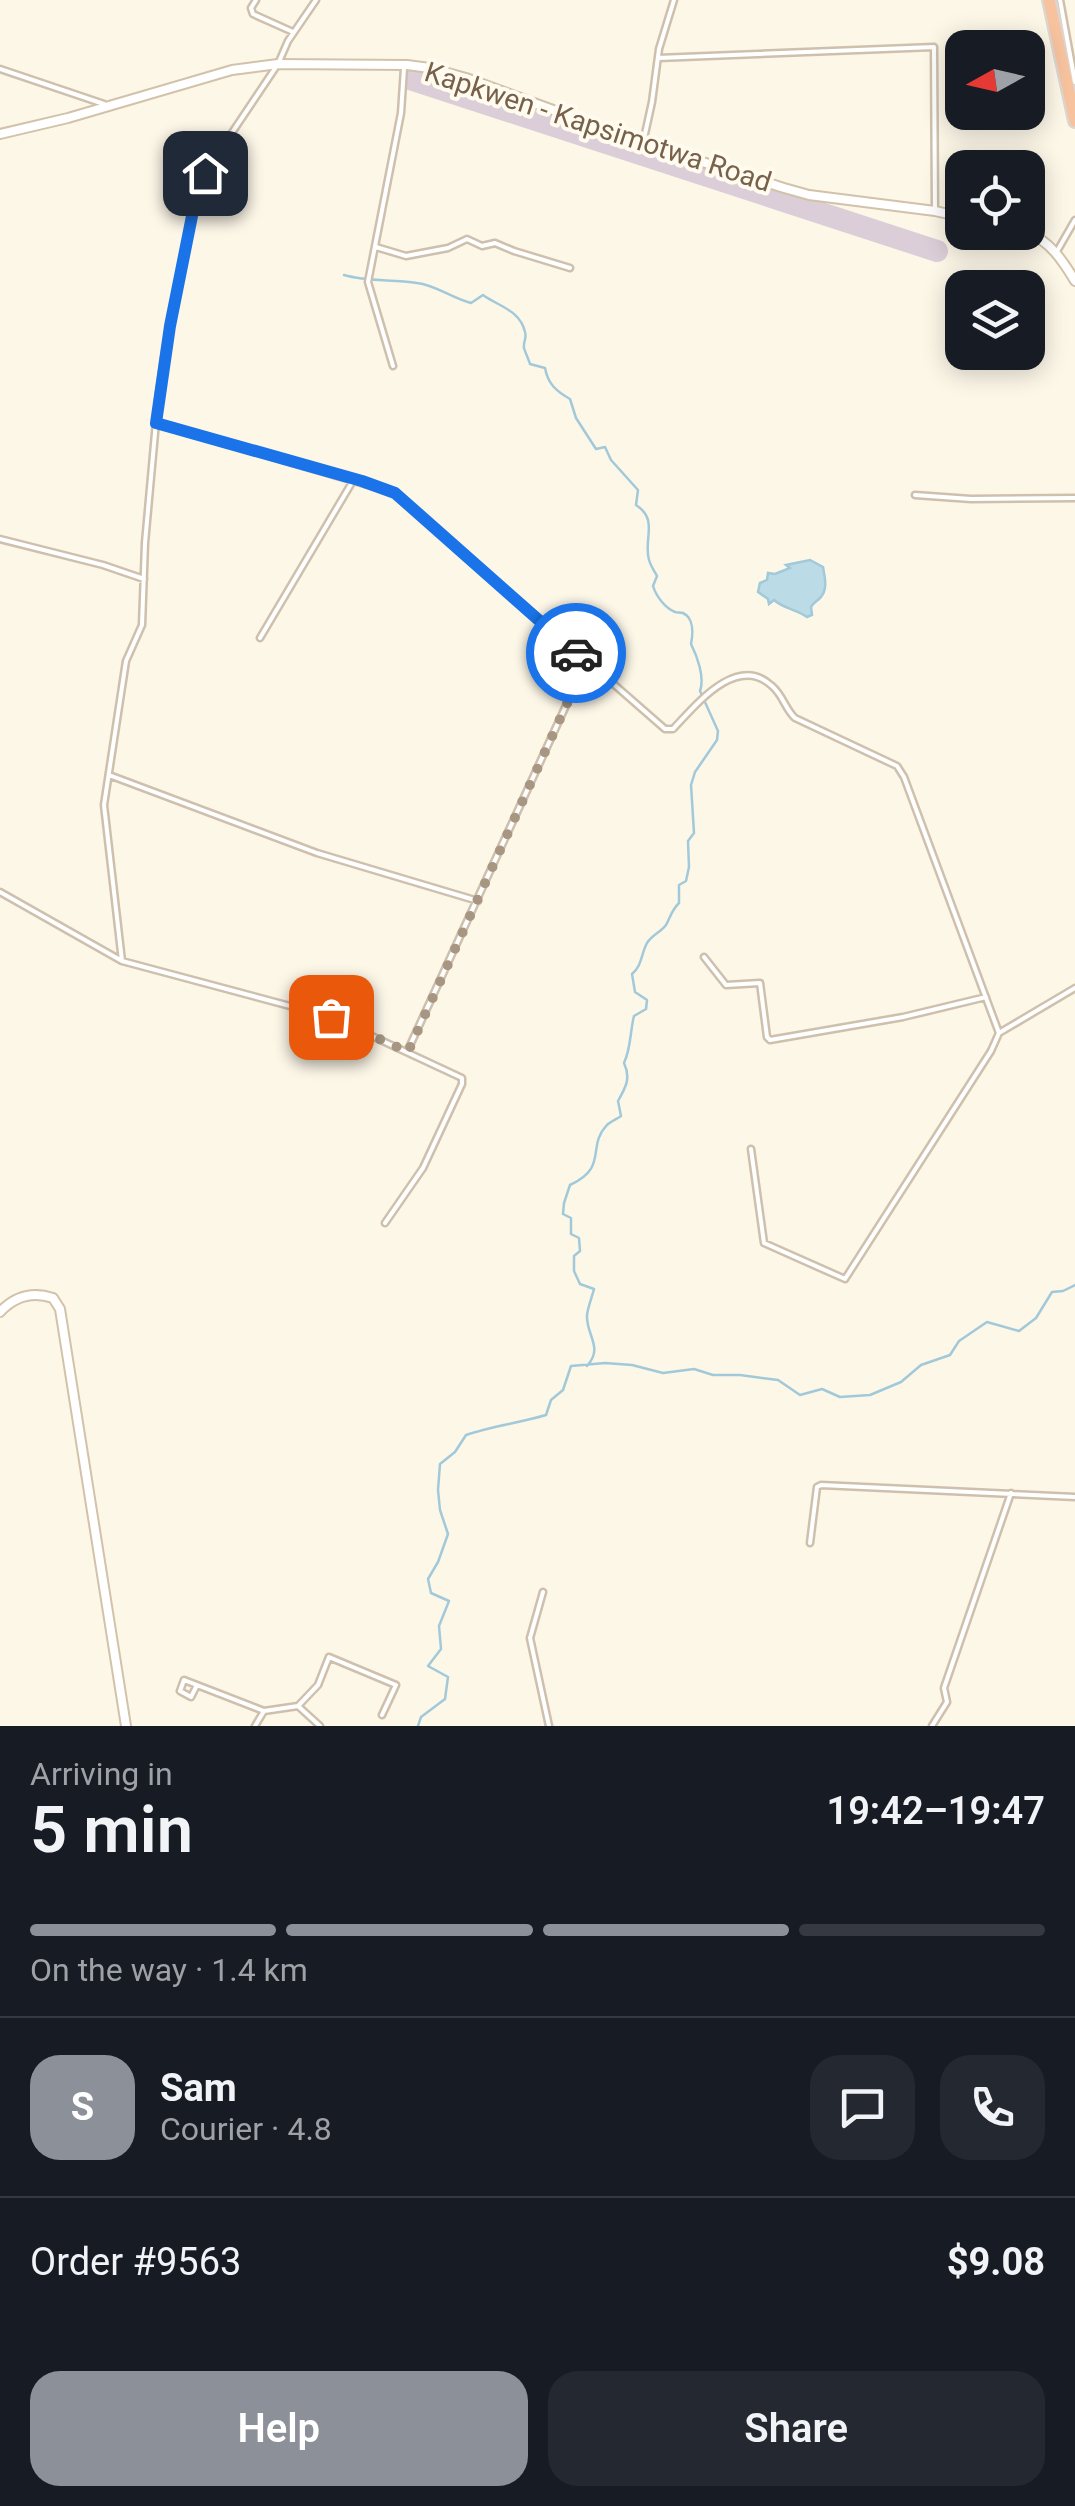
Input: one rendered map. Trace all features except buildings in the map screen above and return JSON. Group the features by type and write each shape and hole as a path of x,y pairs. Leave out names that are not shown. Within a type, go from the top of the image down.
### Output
{"highway":[{"path":"1049,0 1075,121"}],"street":[{"path":"256,0 251,7 253,14 294,32"},
{"path":"122,960 104,813 126,661 142,625 156,423 165,352 192,216 202,179 316,0"},
{"path":"643,143 658,58 674,0"},
{"path":"1060,0 1075,82"},
{"path":"658,58 934,46 935,211"},
{"name":"Kapkwen - Kapsimotwa Road","path":"0,134 232,70 278,64 404,64 466,78 643,143 810,195 945,213"},
{"path":"393,366 368,282 401,114 404,64"},
{"path":"0,69 108,106"},
{"path":"1056,253 1075,220"},
{"path":"376,247 406,256 448,248 467,239 482,246 495,243 570,268"},
{"path":"1045,242 1075,281"},
{"path":"156,423 401,496 661,727 670,730 718,685 743,676 762,678 780,694 795,718 897,766 1000,1033"},
{"path":"260,638 354,479"},
{"path":"915,496 971,500 1075,498"},
{"path":"0,539 144,578"},
{"path":"408,1052 586,662"},
{"path":"109,775 317,853 478,901"},
{"path":"0,892 122,960 331,1017 460,1076 462,1084 423,1168 385,1223"},
{"path":"704,957 726,984 760,984 771,1040 986,998"},
{"path":"751,1149 764,1243 845,1280 1000,1033 1075,988"},
{"path":"0,1312 18,1297 34,1295 53,1298 60,1308 126,1726"},
{"path":"810,1544 821,1485 1075,1497"},
{"path":"932,1726 947,1702 944,1688 1011,1494"},
{"path":"543,1592 530,1638 549,1726"},
{"path":"197,1685 264,1711 298,1706 318,1685 328,1656 396,1685 382,1715"},
{"path":"298,1706 320,1726"},
{"path":"255,1726 264,1711"}],"water":[{"path":"810,560 823,567 825,584 823,595 811,607 812,615 807,617 774,600 769,604 758,592 768,573 775,574 790,568 786,565"}],"waterway":[{"path":"344,275 424,284 471,303 483,295 518,318 525,332 524,348 530,364 545,368 553,386 570,399 576,418 596,449 605,447 611,460 638,490 636,505 649,523 648,552 657,576 653,586 664,605 687,615 691,622 691,644 701,673 700,691 718,731 717,740 695,772 691,785 694,833 688,841 689,867 686,881 679,885 679,903 666,925 647,943 632,974 635,992 647,1000 646,1009 634,1016 624,1063 627,1082 618,1101 621,1116 601,1133 593,1164 570,1185 564,1203 563,1214 571,1218 571,1234 579,1238 574,1271 580,1284 594,1289 587,1315 594,1353 587,1366"},
{"path":"418,1726 421,1717 445,1699 448,1677 428,1666 441,1649 439,1626 449,1601 431,1593 428,1579 448,1534 440,1510 440,1464 455,1452 466,1435 546,1415 551,1400 563,1390 571,1366 632,1365 663,1373 694,1369 713,1375 778,1380 800,1395 822,1389 840,1397 870,1395 901,1382 921,1365 950,1355 959,1341 987,1322 1019,1331 1036,1318 1052,1292 1075,1285"}],"runway":[{"path":"410,79 937,251"}],"way so far":[{"path":"331,1017 408,1052 586,662 576,653"}],"route":[{"path":"205,173 192,216 170,326 156,423 362,481 401,496 576,653"}]}
